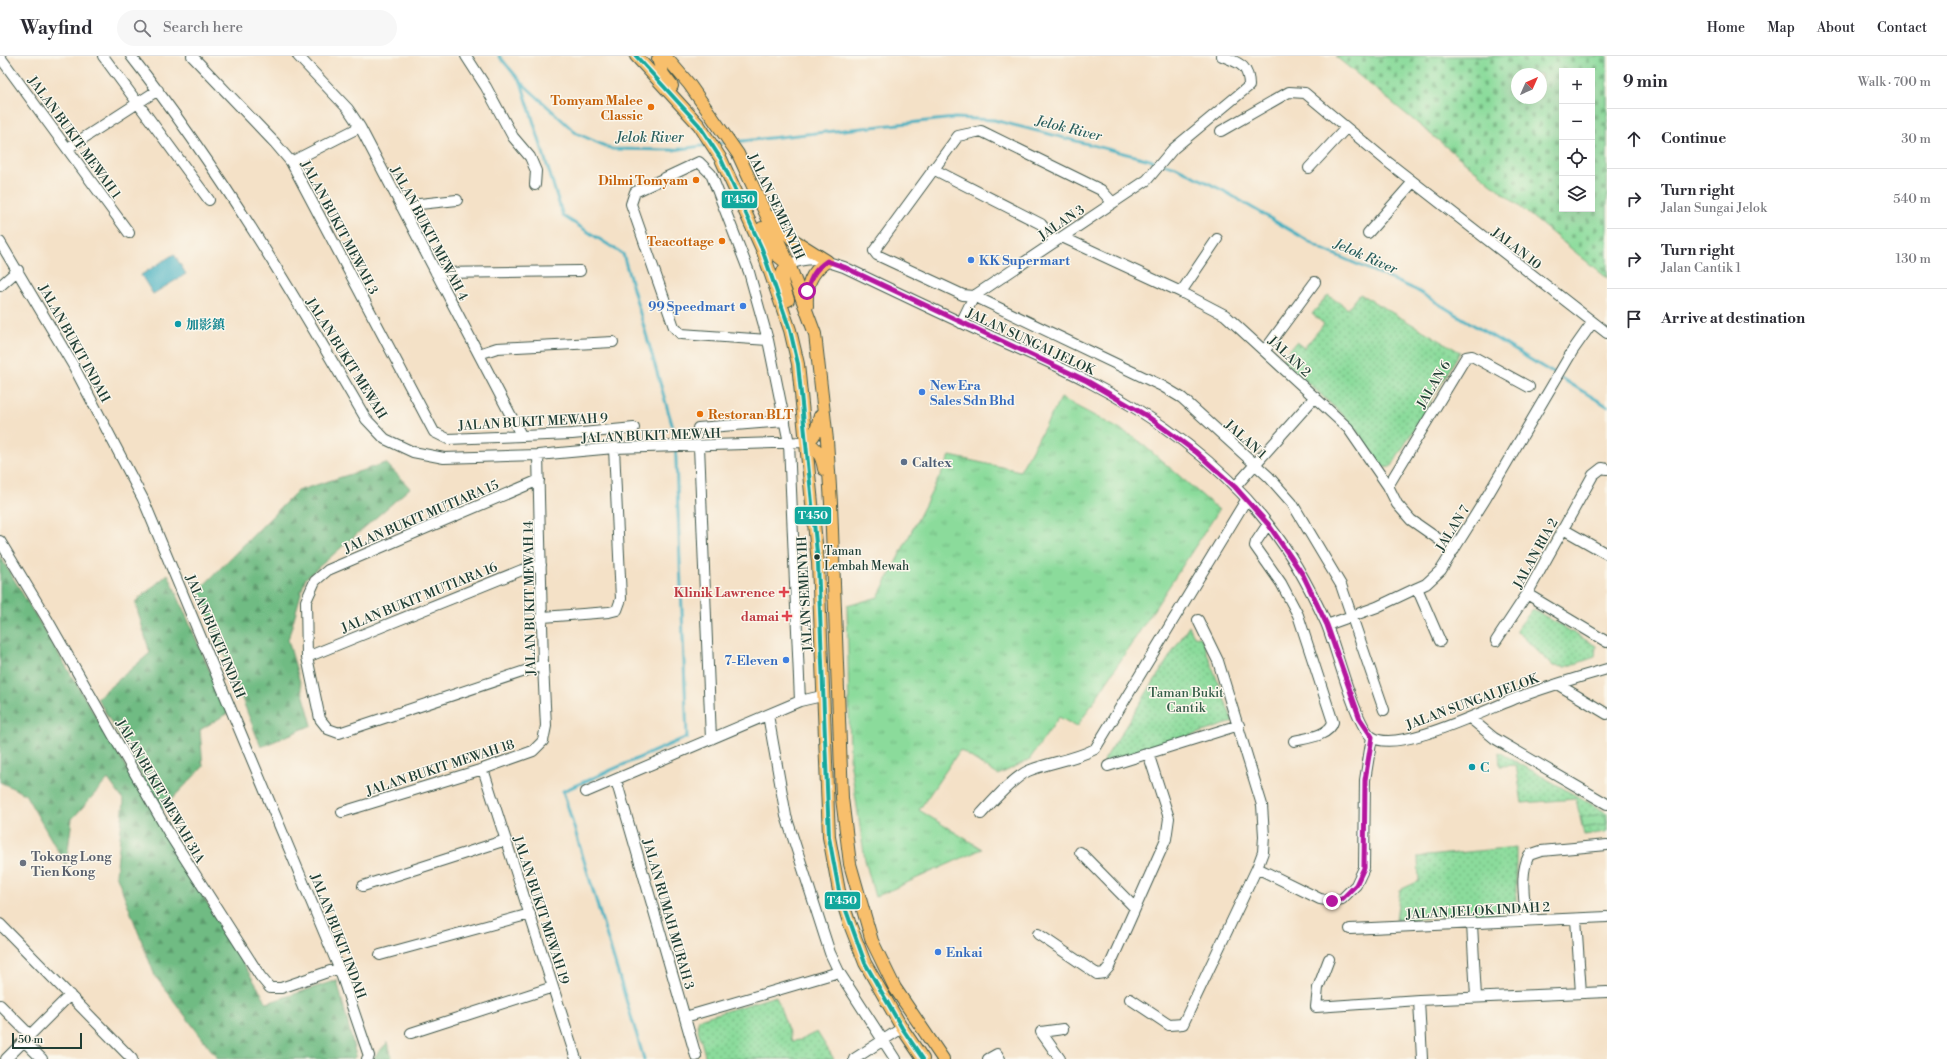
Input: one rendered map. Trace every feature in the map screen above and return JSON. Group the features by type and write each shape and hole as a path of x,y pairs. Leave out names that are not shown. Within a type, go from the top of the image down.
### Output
{"main road":[{"name":"JALAN SEMENYIH","path":"636,56 698,123 721,159 762,248 790,330 798,364 818,563 822,696 829,837 839,891 848,922 865,963 902,1028 923,1059"},
{"path":"660,56 658,59 659,67 682,97 698,123"},
{"name":"JALAN SEMENYIH","path":"665,56 689,84 738,154 789,264 816,343 832,504 842,798 850,864 872,941 895,988 943,1059"},
{"path":"732,181 744,193 774,253 789,264 781,273 793,318 790,330"},
{"path":"763,206 792,239 827,261 817,268 811,276 807,291 807,315"},
{"path":"823,409 818,420 816,432 812,438 806,442 814,446 819,452 823,464 827,497 832,504"}],"street":[{"path":"103,56 209,200"},
{"name":"JALAN BUKIT MEWAH","path":"131,56 158,90 231,196 366,419 385,439 413,452 444,458 538,454 614,448 662,448 806,442"},
{"name":"JALAN BUKIT MEWAH 3","path":"192,56 275,142 291,162 434,432"},
{"name":"JALAN BUKIT MEWAH 4","path":"298,56 348,108 360,127 521,435"},
{"path":"466,56 486,87 513,137 530,157 536,171 535,185"},
{"name":"JALAN 3","path":"974,296 1147,180 1172,149 1249,86 1249,78 1242,64 1222,56"},
{"name":"JALAN BUKIT MEWAH 1","path":"0,57 129,233"},
{"path":"68,148 158,90"},
{"name":"JALAN 10","path":"1221,130 1289,92 1305,93 1413,182 1607,333"},
{"path":"291,162 360,127"},
{"path":"1310,168 1346,128"},
{"path":"1059,240 1041,224 933,169 958,136 981,131 1101,190 1113,203"},
{"path":"768,340 681,334 674,327 630,204 635,192 699,162 711,174 749,272 768,340 789,443 800,701"},
{"name":"JALAN 1","path":"933,169 874,251 877,255 963,295 974,296 1162,386 1182,398 1269,477 1296,509 1341,585 1384,710"},
{"path":"1368,232 1413,182"},
{"path":"401,206 457,200"},
{"path":"1181,292 1217,239"},
{"name":"JALAN 2","path":"1059,240 1181,292 1225,314 1348,428 1388,486 1398,504 1411,520 1454,550"},
{"name":"JALAN BUKIT INDAH","path":"0,242 73,365 143,499 339,968 369,1056 368,1059"},
{"name":"JALAN SUNGAI JELOK","path":"789,264 806,258 827,261 862,275 961,323 1087,381 1147,416 1196,452 1235,487 1268,524 1303,575 1327,625 1360,719 1372,737 1390,742 1407,739 1470,718 1519,697 1607,669"},
{"path":"0,286 18,270"},
{"path":"436,273 580,271"},
{"path":"1265,350 1315,282"},
{"path":"961,323 974,296"},
{"name":"JALAN 7","path":"1327,625 1353,617 1426,584 1441,570 1573,350 1592,322"},
{"path":"479,354 497,348 613,342"},
{"name":"JALAN 6","path":"1388,486 1466,356 1472,356 1529,387"},
{"path":"1235,487 1315,398"},
{"path":"698,428 785,421"},
{"name":"JALAN BUKIT MEWAH 9","path":"434,432 448,439 572,434 634,428"},
{"path":"572,434 573,451"},
{"path":"699,446 711,739"},
{"path":"543,616 609,612 617,610 621,599 614,448"},
{"name":"JALAN BUKIT MEWAH 14","path":"538,454 542,565 543,665 546,726 543,741"},
{"name":"JALAN RIA 2","path":"1496,641 1527,594 1593,474 1602,468 1607,468"},
{"name":"JALAN BUKIT MUTIARA 15","path":"307,657 306,601 315,581 328,570 539,480"},
{"path":"981,814 998,794 1028,772 1080,756 1095,749 1246,500"},
{"path":"1268,524 1255,546 1282,583 1298,615 1332,722 1331,728 1327,732 1294,742"},
{"path":"1564,529 1607,554"},
{"name":"JALAN BUKIT MEWAH 31A","path":"0,541 47,619 170,836 260,976 270,988 281,988 339,968"},
{"name":"JALAN BUKIT MUTIARA 16","path":"307,657 522,570 542,565"},
{"path":"1417,588 1440,641"},
{"path":"1527,594 1607,642"},
{"path":"1130,999 1169,1025 1183,1024 1257,868 1263,852 1264,836 1262,805 1218,661 1198,620"},
{"path":"307,657 320,718 328,729 339,733 543,665"},
{"path":"1557,684 1607,714"},
{"path":"586,792 800,701 822,696"},
{"path":"768,715 786,816 830,953 839,972 895,1059"},
{"path":"1470,718 1494,738 1607,804"},
{"path":"1108,766 1238,725"},
{"path":"1257,868 1320,899 1332,901 1342,899 1356,885 1364,868 1365,780 1372,737"},
{"name":"JALAN BUKIT MEWAH 18","path":"342,812 483,769 533,751 543,741"},
{"path":"1038,934 1096,974 1104,973 1109,967 1166,839 1169,818 1148,753"},
{"name":"JALAN BUKIT MEWAH 19","path":"483,769 576,1059"},
{"name":"JALAN RUMAH MURAH 3","path":"616,780 696,1056"},
{"path":"363,886 506,840"},
{"path":"1526,921 1523,876 1524,865 1529,855 1541,851 1607,845"},
{"path":"1080,852 1135,908"},
{"path":"380,955 530,914"},
{"name":"JALAN JELOK INDAH 2","path":"1350,930 1607,917"},
{"path":"1576,919 1581,993"},
{"path":"0,924 132,1059"},
{"path":"1472,924 1476,997"},
{"path":"1329,959 1318,988 1316,1007 1476,997 1607,992"},
{"path":"685,1017 839,972"},
{"path":"411,1033 553,987"},
{"path":"6,1059 70,995"},
{"path":"1419,1000 1422,1059"},
{"path":"0,1005 42,1059"},
{"path":"854,1059 902,1028"},
{"path":"1060,1059 1041,1032 1063,1028"},
{"path":"988,1059 997,1054 1000,1059"}],"green space":[{"path":"1335,56 1607,56 1607,278"},
{"path":"1360,294 1460,352 1392,466 1383,467 1351,423 1282,359 1296,342 1304,348 1324,324 1312,314 1328,295 1348,309"},
{"path":"1061,398 1134,437 1219,510 1077,727 1059,717 1029,760 998,775 960,750 919,810 982,849 875,897 865,860 850,760 847,606 878,597 950,456 1020,471"},
{"path":"386,463 410,488 305,579 288,640 312,725 261,747 199,590 297,491"},
{"path":"0,556 267,1003 337,980 356,1056 353,1059 218,1059 155,976 116,874 124,801 108,779 72,819 66,865 25,794 0,782"},
{"path":"168,574 228,713 200,730 203,767 161,810 97,698 150,653 135,602"},
{"path":"1533,609 1596,646 1595,657 1566,667 1553,666 1516,630"},
{"name":"Taman Bukit Cantik","path":"1189,626 1194,636 1201,637 1233,722 1101,765"},
{"path":"1499,752 1607,813 1607,832 1584,835 1576,799 1522,803 1516,765 1500,766"},
{"path":"1604,814 1606,824 1583,828 1581,817"},
{"path":"1516,847 1516,912 1396,920 1400,890 1419,881 1418,857"},
{"path":"776,996 792,1041 800,1040 817,1032 834,1059 706,1059 697,1026 699,1019"},
{"path":"388,1042 392,1059 372,1059"}],"water":[{"path":"174,254 186,274 153,294 141,275"}],"waterway":[{"name":"Jelok River","path":"499,56 521,82 576,133 612,149 673,150 709,145"},
{"path":"521,82 563,216 623,254 675,435 687,737 563,791 644,1059"},
{"name":"Jelok River","path":"733,142 955,118 994,120 1158,162"},
{"name":"Jelok River","path":"715,144 727,142"},
{"name":"Jelok River","path":"1164,164 1176,167 1224,191 1322,249 1416,290 1607,406"}],"transit line":[{"name":"T450","path":"636,56 699,125 721,159 762,249 790,330 798,364 818,563 829,837 839,891 865,963 902,1028 923,1059"}],"place":[{"name":"Tomyam Malee Classic","path":"651,107"},
{"name":"Dilmi Tomyam","path":"696,180"},
{"name":"Teacottage","path":"722,241"},
{"name":"KK Supermart","path":"971,260"},
{"name":"99 Speedmart","path":"743,306"},
{"name":"加影鎮","path":"178,324"},
{"name":"New Era Sales Sdn Bhd","path":"922,392"},
{"name":"Restoran BLT","path":"700,414"},
{"name":"Caltex","path":"904,462"},
{"name":"Taman Lembah Mewah","path":"817,557"},
{"name":"Klinik Lawrence","path":"784,592"},
{"name":"damai","path":"787,616"},
{"name":"7-Eleven","path":"786,660"},
{"name":"C","path":"1472,767"},
{"name":"Tokong Long Tien Kong","path":"23,863"},
{"name":"Enkai","path":"938,952"}],"route":[{"path":"807,291 811,276 817,268 827,261 844,267 1087,381 1147,416 1196,452 1235,487 1268,524 1303,575 1327,625 1360,719 1365,729 1372,737 1365,780 1364,868 1356,885 1342,899 1332,901"}]}
